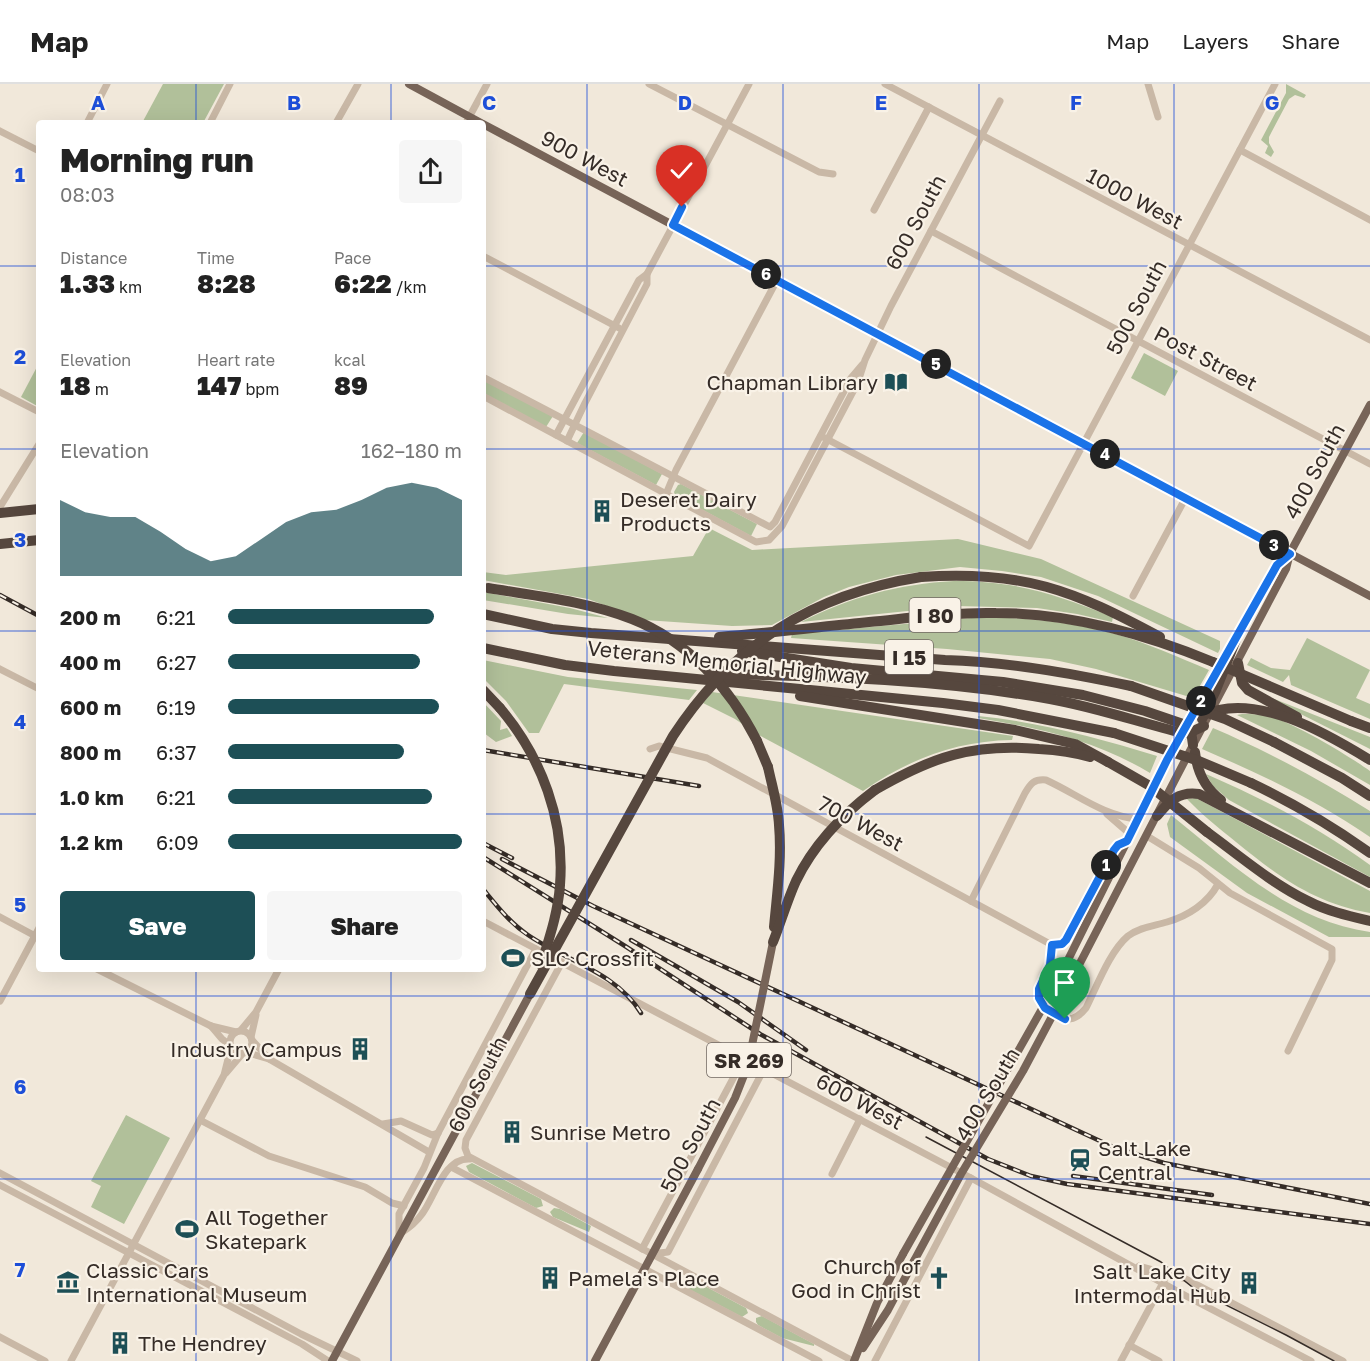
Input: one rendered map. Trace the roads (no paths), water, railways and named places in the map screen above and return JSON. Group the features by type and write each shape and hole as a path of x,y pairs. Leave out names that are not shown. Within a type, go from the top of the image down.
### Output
{"highway":[{"path":"0,513 36,509"},
{"path":"0,544 36,540"},
{"path":"531,994 673,736 700,697 718,677 760,640 804,613 843,595 921,576 1003,577 1050,586 1102,606 1182,649"},
{"path":"486,588 572,602 632,619 687,651 736,703 768,766 777,808 780,860 773,942"},
{"name":"I 80","path":"686,640 792,631 930,615 998,612 1088,623 1182,649 1370,728"},
{"name":"Veterans Memorial Highway","path":"486,615 552,629 987,662 1058,671 1131,686 1225,719 1342,778 1370,796"},
{"path":"644,636 851,668 1053,689 1103,699 1194,729"},
{"path":"1237,637 1216,690 1194,729 1195,753 1202,778 1210,790 1225,803 1260,825"},
{"name":"Veterans Memorial Highway","path":"486,649 542,661 614,671 943,703 1009,712 1114,733 1190,758 1251,783 1315,816 1370,853"},
{"path":"1238,663 1242,684 1248,690 1292,713 1307,725 1370,760"},
{"path":"614,671 846,676 1005,692 1194,729"},
{"path":"701,680 1015,730 1075,744 1150,786 1280,886 1309,902 1370,921"},
{"path":"486,693 520,734 546,786 555,810 560,841 560,887 555,920 531,994"},
{"path":"1175,745 1194,729 1226,709 1274,714 1307,725"},
{"path":"773,942 797,880 828,833 875,790 910,770 937,759 973,749 1012,746 1072,752 1108,762"},
{"path":"1157,816 1172,799 1181,794 1192,793 1205,797 1370,883"}],"main road":[{"name":"900 West","path":"409,84 468,120"},
{"name":"900 West","path":"486,126 1370,596"},
{"name":"400 South","path":"1194,729 1238,663 1286,569 1290,554 1370,405"},
{"name":"400 South","path":"854,1361 888,1310 961,1174 1023,1071 1157,816 1237,637 1277,565 1290,554"},
{"name":"400 South","path":"854,1361 877,1303 1055,986 1175,745"},
{"name":"500 South","path":"595,1361 735,1098 748,1065 773,942"},
{"name":"600 South","path":"330,1361 338,1351 531,994"}],"street":[{"path":"89,120 107,84"},
{"path":"212,120 230,84"},
{"path":"338,120 358,84"},
{"path":"468,120 487,84"},
{"path":"649,84 819,172 833,174"},
{"path":"567,441 647,284 647,274 749,84"},
{"name":"1000 West","path":"885,84 1370,340"},
{"path":"1148,84 1158,117"},
{"name":"500 South","path":"824,438 1029,546 1275,84"},
{"name":"600 South","path":"673,477 768,527 775,522 858,382 865,360 1000,101"},
{"path":"874,210 929,107"},
{"path":"0,131 36,149"},
{"path":"1240,150 1370,220"},
{"name":"Post Street","path":"931,231 1370,464"},
{"path":"486,258 623,330"},
{"path":"556,435 639,279 647,274"},
{"path":"486,398 666,494 777,280"},
{"path":"589,375 597,379"},
{"path":"486,379 673,477"},
{"path":"0,392 36,410"},
{"name":"600 South","path":"666,494 756,542 770,540 782,526 824,438"},
{"path":"0,507 36,449"},
{"path":"1133,596 1186,497"},
{"path":"0,669 36,687"},
{"name":"700 West","path":"650,749 659,746 707,758 1052,945"},
{"path":"971,901 1025,793 1035,780 1046,780 1121,817 1138,819"},
{"path":"1103,810 1129,838"},
{"path":"1147,836 1199,868 1218,885 1250,905 1328,946 1334,952 1329,969 1288,1051"},
{"name":"400 South","path":"1052,945 1062,944 1066,940 1114,850 1129,838"},
{"path":"1052,945 1050,965 1038,994 1041,1004 1065,1019 1080,1014 1086,1008 1115,952 1125,940 1143,928 1168,922 1187,914 1214,893 1218,885"},
{"path":"0,917 36,936"},
{"name":"600 West","path":"486,923 971,1178 1306,1360"},
{"path":"0,1001 36,939"},
{"name":"600 South","path":"399,1235 399,1214 424,1168 438,1133 536,949"},
{"name":"600 South","path":"399,1235 423,1213 451,1167 458,1161 470,1159 465,1148 466,1140 562,962"},
{"path":"104,972 211,1026 246,1032 269,1059"},
{"path":"224,1075 231,1037 256,1012 277,972"},
{"path":"71,1361 224,1075 251,1047 256,1012"},
{"path":"211,1026 238,1052 269,1059 429,1152"},
{"name":"500 South","path":"642,1249 744,1058"},
{"name":"500 South","path":"651,1254 668,1252 764,1069"},
{"path":"832,1174 860,1119"},
{"path":"200,1120 269,1156 365,1186 392,1203 404,1206"},
{"path":"383,1124 401,1121 432,1135 438,1133"},
{"path":"470,1159 854,1361"},
{"path":"451,1167 819,1361"},
{"path":"0,1173 301,1334 357,1361"},
{"path":"875,1361 971,1178"},
{"path":"0,1185 302,1344 330,1361"},
{"path":"392,1203 399,1214"},
{"name":"600 West","path":"1125,1261 1190,1281 1343,1361"},
{"path":"1121,1361 1168,1274"},
{"path":"0,1337 45,1361"},
{"path":"1129,1345 1159,1361"}],"tram line":[{"path":"926,1137 1161,1262 1196,1290 1334,1361"}],"railway":[{"path":"0,595 36,614"},
{"path":"486,750 699,786"},
{"path":"486,845 512,858"},
{"path":"486,859 760,1034 988,1159 1031,1176 1067,1184 1370,1224"},
{"path":"502,859 593,906 1113,1147 1164,1163 1370,1204"},
{"path":"486,893 521,930 604,977 631,999 641,1013"},
{"path":"631,940 738,1002 806,1050"},
{"path":"1073,1176 1212,1195"}],"place":[{"name":"Chapman Library","path":"896,382"},
{"name":"Deseret Dairy Products","path":"602,511"},
{"name":"SLC Crossfit","path":"513,958"},
{"name":"Industry Campus","path":"360,1049"},
{"name":"Sunrise Metro","path":"512,1132"},
{"name":"Salt Lake Central","path":"1080,1160"},
{"name":"All Together Skatepark","path":"187,1229"},
{"name":"Pamela's Place","path":"550,1278"},
{"name":"Church of God in Christ","path":"939,1278"},
{"name":"Classic Cars International Museum","path":"68,1282"},
{"name":"Salt Lake City Intermodal Hub","path":"1249,1283"},
{"name":"The Hendrey","path":"120,1343"}]}
